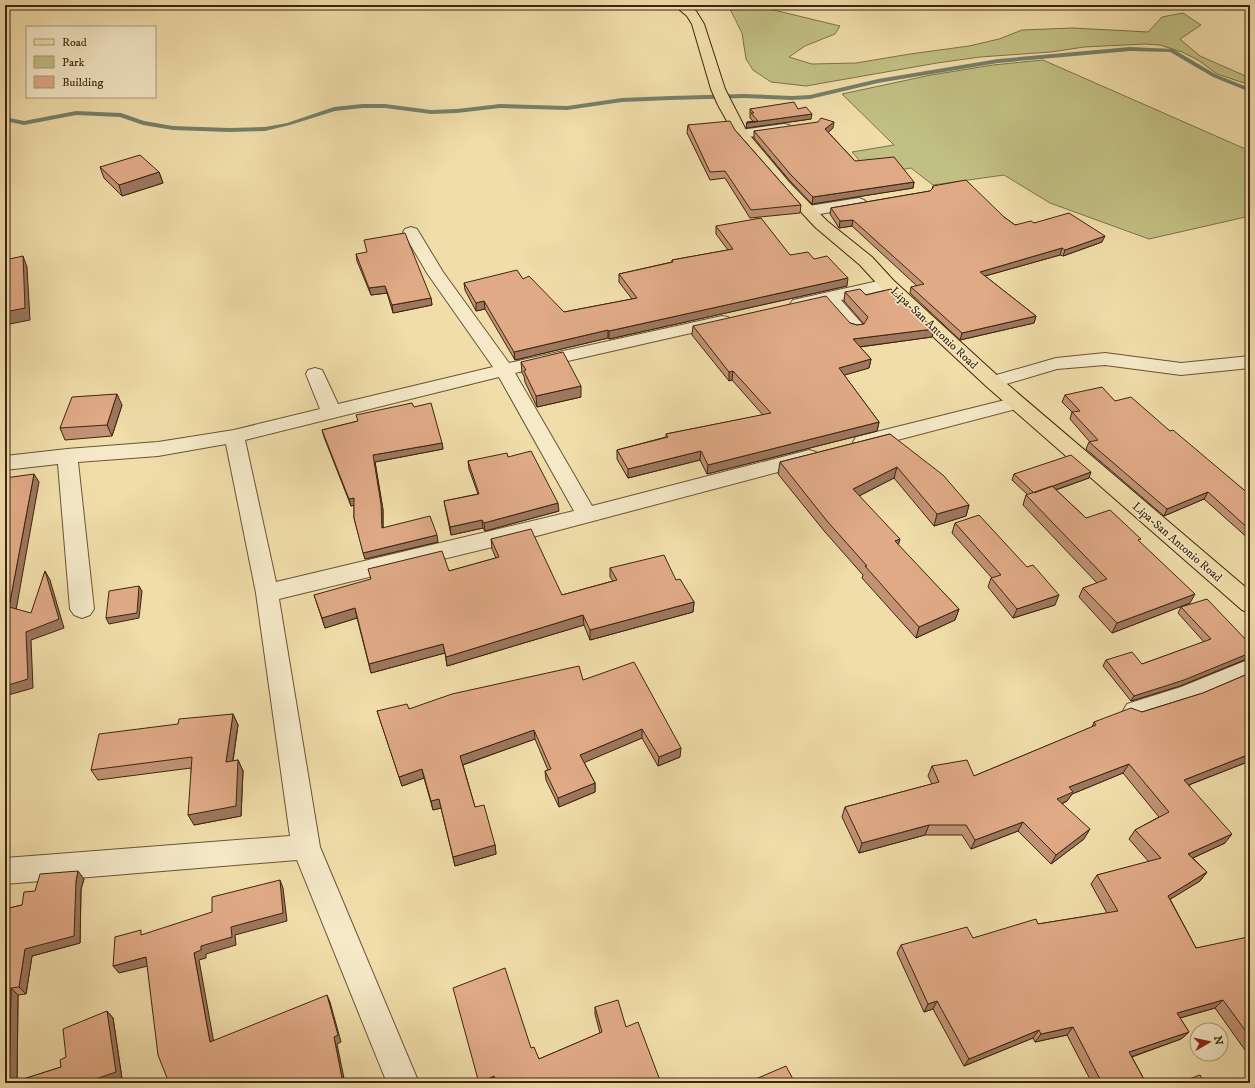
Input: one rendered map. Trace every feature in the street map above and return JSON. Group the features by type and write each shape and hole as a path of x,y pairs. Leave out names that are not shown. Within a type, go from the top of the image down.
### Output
{"main road":[{"name":"Lipa-San Antonio Road","path":"680,5 692,14 698,24 721,97 741,134 809,212 866,262 993,382 1250,604"}],"street":[{"path":"741,134 797,126"},
{"path":"809,212 870,201"},
{"path":"411,232 435,273 504,370 587,515"},
{"path":"783,308 888,284"},
{"path":"829,297 856,327"},
{"path":"5,463 68,456 158,449 234,436 331,411 504,370 736,318"},
{"path":"993,382 1056,364 1106,360 1181,369 1250,362"},
{"path":"315,374 331,411"},
{"path":"268,593 587,515 1017,403"},
{"path":"234,436 268,593 306,848 403,1083"},
{"path":"68,456 82,609"},
{"path":"1136,711 1187,695 1250,668"},
{"path":"5,871 306,848"}],"green space":[{"path":"757,6 840,26 835,34 805,46 789,57 812,64 856,63 969,46 999,39 1022,30 1073,28 1148,32 1162,17 1183,13 1201,25 1180,39 1200,56 1250,78 1250,85 1217,74 1198,60 1182,52 1160,45 1145,44 1084,47 1051,52 980,57 806,86 771,82 753,70 746,59 742,33 730,9"},
{"path":"1043,60 1250,151 1250,216 1149,239 1050,203 1004,175 933,185 911,168 872,175 852,152 894,145 842,94 931,75 993,65"}],"building":[{"path":"794,102 798,109 806,107 812,114 747,123 758,121 751,113 754,113 750,109"},
{"path":"821,118 834,122 825,129 855,161 894,157 914,182 813,197 791,175 754,131 818,122"},
{"path":"730,121 735,130 801,205 751,210 725,171 710,172 688,125"},
{"path":"140,155 159,172 119,185 100,167"},
{"path":"966,180 1004,217 1015,225 1031,221 1034,223 1069,213 1105,236 1065,250 1062,248 980,272 1036,316 962,333 911,287 924,284 853,220 840,221 831,208 930,191 933,186"},
{"path":"761,218 790,255 808,252 814,259 827,256 848,278 514,352 484,301 476,303 464,283 517,270 523,279 529,276 564,312 637,298 619,274 673,262 672,260 733,249 716,226"},
{"path":"405,233 431,298 392,305 385,286 369,288 356,254 367,252 364,240"},
{"path":"23,256 25,308 5,312 5,260"},
{"path":"860,289 866,295 891,289 934,329 853,339 871,359 839,368 879,422 708,465 701,451 628,469 617,450 668,437 666,434 771,413 733,371 729,372 693,326 826,296 850,323 857,325 864,324 868,317 845,292"},
{"path":"563,352 581,386 536,396 524,371 526,370 521,362"},
{"path":"1102,387 1115,401 1131,397 1170,431 1173,430 1250,495 1250,530 1208,492 1167,509 1089,442 1098,440 1072,412 1080,411 1065,395"},
{"path":"117,394 107,425 60,428 72,397"},
{"path":"412,403 414,407 431,403 442,443 373,455 381,504 382,528 430,516 437,535 363,553 354,518 354,498 349,499 322,430 358,421 356,415"},
{"path":"890,434 943,475 969,505 937,514 897,467 853,489 900,539 895,541 959,609 919,627 827,521 780,462"},
{"path":"531,451 558,503 484,523 482,520 450,527 444,501 479,494 468,461 507,453 508,457"},
{"path":"1071,455 1091,472 1034,493 1014,474"},
{"path":"34,474 9,607 31,613 45,571 59,619 26,632 28,679 5,686 5,478"},
{"path":"1052,486 1086,518 1110,510 1141,539 1138,540 1195,594 1117,623 1083,588 1107,579 1026,495"},
{"path":"979,515 1027,567 1033,565 1059,595 1017,609 991,578 1001,575 955,523"},
{"path":"531,529 562,595 617,580 610,568 664,555 676,580 680,579 694,602 590,630 583,615 446,657 443,644 369,664 355,608 322,618 314,595 371,579 368,569 442,551 449,571 499,557 491,539"},
{"path":"139,586 137,613 106,618 109,591"},
{"path":"1207,599 1250,644 1250,653 1184,680 1134,696 1106,660 1132,652 1142,664 1211,639 1181,607"},
{"path":"634,662 681,748 659,757 642,729 580,755 595,783 558,798 545,771 551,769 534,730 460,756 475,807 484,805 495,845 453,857 439,799 431,801 422,769 399,777 377,711 407,704 409,709 452,694 579,666 583,680"},
{"path":"1250,673 1250,754 1184,780 1232,834 1188,854 1207,872 1168,896 1196,948 1248,937 1250,940 1250,1037 1223,1000 1177,1013 1189,1032 1129,1052 1146,1083 1102,1083 1073,1027 1041,1034 1039,1030 969,1059 937,1001 928,1004 901,945 967,927 973,938 1036,919 1038,924 1118,911 1097,875 1161,858 1135,830 1169,812 1129,764 1069,787 1073,792 1057,799 1090,829 1056,855 1023,822 975,840 966,825 929,825 862,843 845,807 939,782 932,766 967,760 974,776 1096,725 1094,722 1131,708 1142,712 1203,693"},
{"path":"233,714 226,762 238,760 236,806 188,815 192,757 91,770 99,734 178,724 179,719"},
{"path":"78,871 76,881 74,936 25,949 19,987 11,988 9,1083 5,1083 5,909 22,905 24,892 35,891 40,874"},
{"path":"280,880 283,913 231,927 232,937 201,946 201,950 194,953 210,1042 327,995 338,1035 334,1037 343,1083 169,1083 158,1055 146,957 113,966 115,937 141,930 141,935 212,912 212,897"},
{"path":"505,968 531,1048 534,1047 539,1059 602,1032 595,1007 618,1000 626,1027 638,1022 661,1083 496,1083 494,1076 479,1083 453,988"},
{"path":"107,1011 116,1072 84,1083 11,1083 61,1067 60,1060 66,1057 63,1029"},
{"path":"786,1066 795,1083 752,1083 751,1081"},
{"path":"1200,1075 1205,1083 1178,1083"}],"waterway":[{"path":"5,119 24,123 76,113 121,115 143,123 173,128 229,130 265,129 288,124 334,109 362,106 385,106 431,112 457,111 500,106 567,108 622,100 671,98 743,96 792,98 810,97 878,81 998,61 1130,49 1171,50 1215,76 1250,90"}]}
